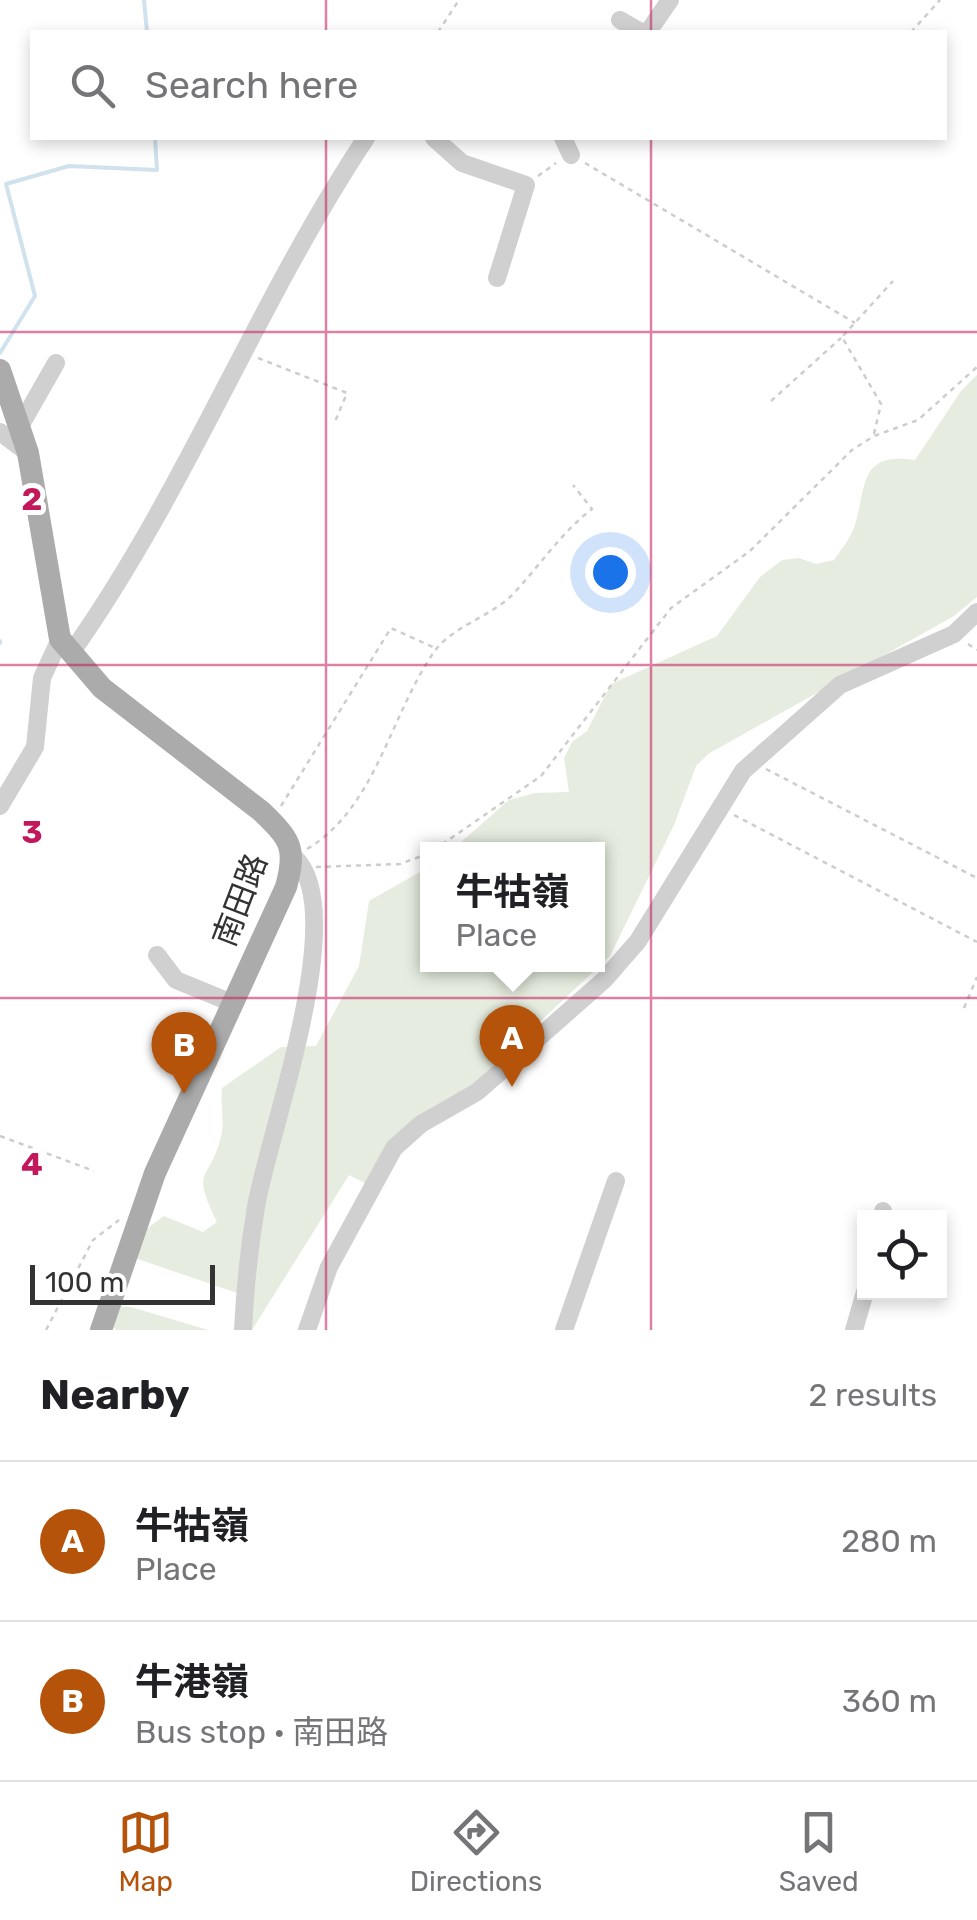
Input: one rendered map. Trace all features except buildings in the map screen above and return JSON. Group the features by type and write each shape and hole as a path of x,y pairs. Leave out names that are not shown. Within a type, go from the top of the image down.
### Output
{"main road":[{"path":"0,370 10,430 28,453 66,646"},
{"name":"南田路","path":"66,646 102,688 272,821 300,862 232,1003 144,1202 101,1330"}],"lane":[{"path":"646,30 670,0"},
{"path":"620,20 640,30"},
{"path":"0,806 36,746 42,678 104,607 332,189 365,140"},
{"path":"436,140 462,164 526,185 497,278"},
{"path":"564,140 572,156"},
{"path":"10,430 56,363"},
{"path":"306,1330 330,1267 394,1148 421,1124 478,1092 567,1017 604,980 638,941 743,770 840,685 954,634 977,612"},
{"path":"243,1330 256,1205 301,1022 316,940 300,862"},
{"path":"156,955 176,980 232,1003"},
{"path":"564,1330 616,1180"},
{"path":"854,1330 863,1300"}],"path":[{"path":"439,30 459,0"},
{"path":"913,30 940,0"},
{"path":"526,185 572,156 855,323"},
{"path":"771,401 842,337 894,281"},
{"path":"842,337 882,404 874,436"},
{"path":"242,352 346,393 334,424"},
{"path":"445,842 540,776 671,608 750,551 852,450 874,436 918,420 977,366"},
{"path":"300,862 334,833 369,778 436,648 513,595 563,532 592,508 573,485"},
{"path":"272,821 391,628 436,648"},
{"path":"766,769 977,878"},
{"path":"713,814 734,815 977,942"},
{"path":"300,862 400,864 420,857"},
{"path":"964,1008 977,977"},
{"path":"0,1136 94,1171"},
{"path":"46,1330 93,1240 144,1202"}],"shaded area":[{"path":"977,375 977,597 954,616 708,754 696,766 674,825 605,961 605,842 461,842 509,800 535,793 569,792 564,758 572,742 587,731 611,684 717,636 760,577 782,560 799,558 816,564 834,560 853,529 864,485 874,467 883,461 915,460 961,391"},
{"path":"420,872 420,972 593,972 367,1184 349,1175 252,1330 243,1295 132,1257 149,1227 164,1216 203,1232 217,1222 203,1183 221,1137 222,1088 281,1047 316,1046 359,966 369,901"},
{"path":"113,1306 131,1307 208,1330 116,1330 111,1324"}],"waterway":[{"path":"144,0 147,30"},
{"path":"0,353 35,296 6,184 69,166 157,170 155,140"}],"place":[{"name":"牛牯嶺","path":"512,1087"},
{"name":"牛港嶺","path":"184,1094"}]}
